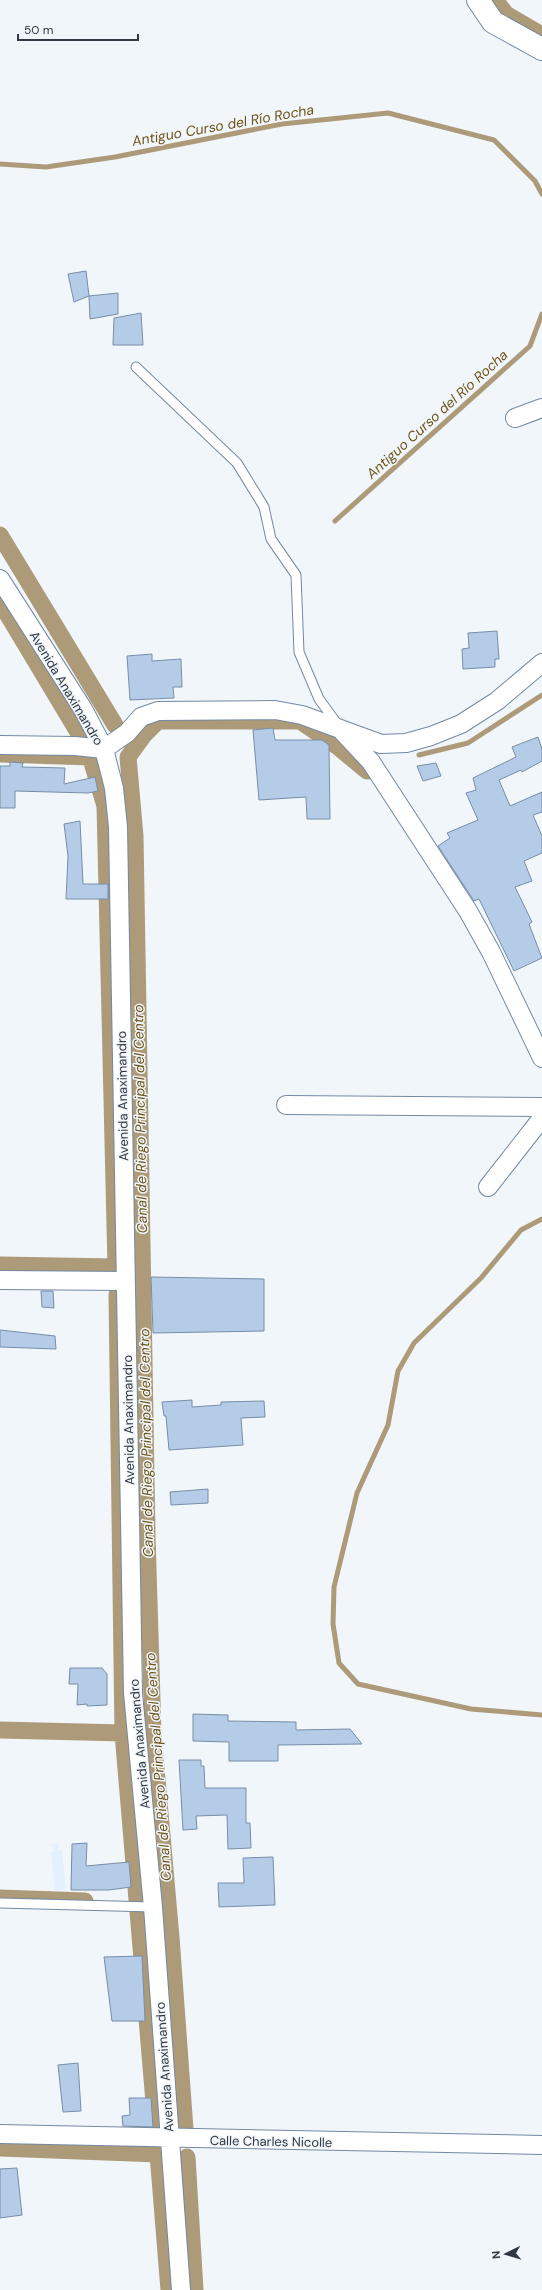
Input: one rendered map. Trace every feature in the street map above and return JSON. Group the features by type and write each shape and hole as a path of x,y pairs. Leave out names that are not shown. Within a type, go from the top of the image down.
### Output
{"street":[{"path":"478,0 493,22 542,49"},
{"path":"515,418 542,408"},
{"name":"Avenida Anaximandro","path":"0,579 83,710 104,749 114,788 118,827 133,1693 152,1907 181,2290"},
{"path":"0,745 75,746 104,749 127,733 141,717 158,711 275,710 302,715 381,744 406,743 431,736 461,724 497,701 542,663"},
{"path":"341,730 371,762 468,911 491,952 542,1058"},
{"path":"286,1104 542,1108"},
{"path":"488,1187 542,1118"},
{"path":"0,1280 125,1280"},
{"name":"Calle Charles Nicolle","path":"0,2134 542,2145"}],"lane":[{"path":"136,366 237,463 264,507 271,539 296,575 299,652 319,699 341,730"},
{"path":"0,1903 152,1907"}],"shaded area":[{"path":"58,1843 58,1851 62,1851 66,1889 55,1891 51,1852 54,1852 51,1844"}],"building":[{"path":"86,271 89,296 74,302 68,274"},
{"path":"118,293 118,314 90,319 89,296"},
{"path":"141,313 143,345 113,345 114,318"},
{"path":"497,631 499,659 495,659 495,667 463,669 462,649 469,648 468,633"},
{"path":"152,654 152,661 181,659 182,687 173,687 174,698 130,700 127,656"},
{"path":"273,728 275,740 322,740 329,745 330,819 307,819 306,797 259,800 253,730"},
{"path":"538,737 542,749 542,761 522,772 521,770 499,780 510,806 542,792 542,812 533,815 542,836 542,853 524,861 532,881 515,887 532,922 529,924 542,958 514,971 479,899 474,901 438,846 450,838 447,833 478,820 466,793 476,790 473,778 516,757 512,747"},
{"path":"10,762 23,763 22,767 65,768 64,784 95,777 98,791 88,793 15,791 15,808 0,808 0,766 10,766"},
{"path":"436,763 441,776 423,781 417,766"},
{"path":"80,821 83,884 108,884 108,899 66,899 68,856 64,824"},
{"path":"151,1277 264,1279 264,1331 153,1333"},
{"path":"41,1291 53,1291 54,1308 42,1307"},
{"path":"0,1330 55,1336 56,1349 0,1347"},
{"path":"192,1400 192,1407 221,1405 221,1402 264,1401 265,1417 241,1418 243,1445 169,1450 166,1416 164,1416 162,1402"},
{"path":"208,1489 208,1503 171,1505 170,1492"},
{"path":"70,1668 102,1668 107,1674 107,1705 77,1705 78,1684 69,1684"},
{"path":"193,1714 228,1715 228,1721 296,1722 296,1730 350,1729 362,1744 278,1745 278,1761 229,1761 229,1742 193,1741"},
{"path":"179,1760 201,1760 201,1766 204,1766 205,1788 246,1788 246,1823 250,1823 251,1848 228,1849 227,1815 196,1816 197,1829 183,1830"},
{"path":"87,1843 86,1866 129,1862 131,1887 109,1890 71,1890 72,1844"},
{"path":"273,1857 275,1905 219,1907 218,1883 244,1883 243,1858"},
{"path":"142,1956 145,2021 112,2021 104,1957"},
{"path":"78,2063 81,2111 63,2112 58,2065"},
{"path":"129,2098 151,2098 153,2127 123,2126 122,2116 130,2115"},
{"path":"17,2168 22,2215 0,2218 0,2169"}],"waterway":[{"path":"495,0 506,14 542,35"},
{"name":"Antiguo Curso del Río Rocha","path":"0,164 46,167 115,157 282,124 388,113 494,140 535,181 542,194"},
{"name":"Antiguo Curso del Río Rocha","path":"335,521 530,346 542,314"},
{"name":"Canal de Riego Principal del Centro","path":"0,535 115,725"},
{"path":"0,602 79,734"},
{"name":"Antiguo Curso del Río Rocha","path":"419,755 468,743 542,695"},
{"name":"Canal de Riego Principal del Centro","path":"185,2129 171,1937 153,1734 147,1535 135,836 128,757 144,735 158,721 300,721 338,747 367,771"},
{"path":"0,754 91,757"},
{"path":"0,1265 116,1267 105,806 90,756"},
{"name":"Antiguo Curso del Río Rocha","path":"542,1219 521,1230 481,1278 414,1343 398,1371 388,1425 357,1493 334,1587 333,1624 339,1663 358,1684 471,1709 542,1715"},
{"path":"117,1295 123,1733 156,2126"},
{"path":"0,1730 123,1733"},
{"path":"0,1898 85,1901"},
{"path":"0,2148 158,2154 169,2290"},
{"name":"Canal de Riego Principal del Centro","path":"187,2157 195,2290"}]}
